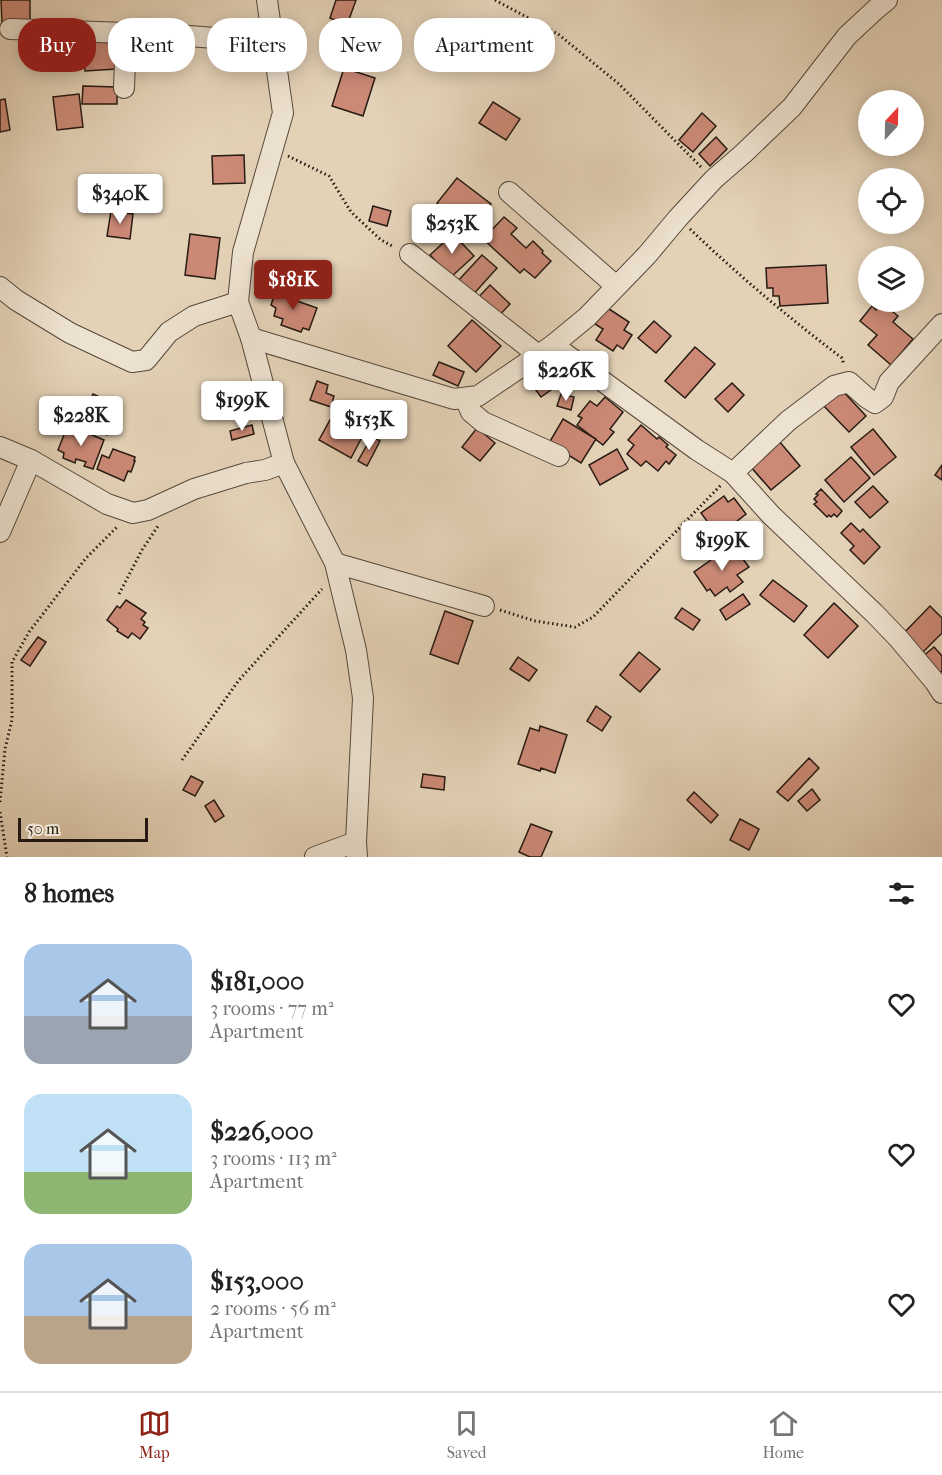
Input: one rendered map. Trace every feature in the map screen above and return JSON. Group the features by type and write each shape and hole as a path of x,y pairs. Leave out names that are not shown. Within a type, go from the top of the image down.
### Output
{"street":[{"path":"267,0 270,18"},
{"path":"251,338 454,399 478,396 545,350 587,316 714,179 792,107 848,36 887,0"},
{"path":"10,29 108,32"},
{"path":"124,88 125,72"},
{"path":"277,72 283,113 243,252 238,302 251,338 284,463 334,563 356,650 363,698 356,849 315,857"},
{"path":"509,192 616,286"},
{"path":"410,254 545,350 733,473 771,515 899,639 942,693"},
{"path":"0,287 16,300 70,333 132,362 146,360 169,332 195,316 238,302"},
{"path":"733,473 788,421 834,386 849,382 867,399 875,403 883,397 889,381 942,324"},
{"path":"465,398 471,412 483,422 559,456"},
{"path":"0,447 31,460 107,504 133,513 148,510 194,489 284,463"},
{"path":"0,532 31,460"},
{"path":"334,563 484,606"}],"path":[{"path":"495,0 558,34 610,77 714,179"},
{"path":"273,150 329,176 351,212 381,240 410,254"},
{"path":"678,218 752,286 842,358 849,382"},
{"path":"484,606 536,621 575,627 593,616 733,473"},
{"path":"0,802 5,749 12,720 12,662 29,632 86,558 133,513"},
{"path":"119,594 159,523"},
{"path":"182,760 239,680 322,589"},
{"path":"0,813 7,857"}],"building":[{"path":"1,0 30,0 30,18 2,22"},
{"path":"336,0 356,0 350,18 330,18"},
{"path":"108,41 108,70 96,70 96,42"},
{"path":"343,72 356,72 375,78 363,116 332,106"},
{"path":"83,86 117,87 117,104 82,104"},
{"path":"79,94 83,127 57,130 53,97"},
{"path":"5,99 10,130 0,132 0,100"},
{"path":"493,102 520,119 506,140 479,123"},
{"path":"702,113 716,126 693,152 679,140"},
{"path":"716,137 727,149 710,166 699,154"},
{"path":"244,155 245,183 213,184 212,156"},
{"path":"457,178 491,204 471,229 437,203"},
{"path":"373,206 391,211 387,226 369,221"},
{"path":"111,211 133,214 130,239 107,236"},
{"path":"504,217 517,228 511,234 526,248 533,241 551,261 535,278 524,269 520,273 483,239"},
{"path":"190,234 220,238 215,279 185,275"},
{"path":"453,234 474,256 451,277 430,255"},
{"path":"482,255 497,268 471,297 456,283"},
{"path":"826,265 828,303 780,306 779,296 773,296 773,288 767,288 766,268"},
{"path":"490,285 510,304 495,320 475,301"},
{"path":"285,290 299,295 297,301 317,308 309,330 303,328 301,332 281,325 283,319 274,316 276,308 271,305 275,293 282,296"},
{"path":"606,307 629,322 624,330 632,335 623,349 617,345 613,351 596,340 603,329 595,324"},
{"path":"867,312 893,312 898,316 893,322 913,339 891,365 868,345 877,335 860,321"},
{"path":"472,320 501,346 476,372 448,346"},
{"path":"654,321 671,336 656,353 638,338"},
{"path":"695,347 715,364 685,398 665,381"},
{"path":"550,353 569,377 541,397 532,385 537,381 528,369"},
{"path":"439,362 464,372 458,386 433,375"},
{"path":"317,381 328,385 326,393 334,396 331,407 310,400"},
{"path":"732,383 744,395 728,412 715,399"},
{"path":"839,387 866,416 849,432 822,404"},
{"path":"93,394 115,404 110,415 115,417 107,435 84,424 86,419 80,417"},
{"path":"561,394 574,397 571,410 557,406"},
{"path":"605,397 623,412 610,429 614,432 603,445 577,425 582,418 578,416 590,401 597,406"},
{"path":"563,419 596,439 581,463 549,443"},
{"path":"330,420 362,437 351,458 319,440"},
{"path":"68,425 104,440 93,469 84,466 86,462 76,459 75,463 63,458 64,453 58,450"},
{"path":"252,425 254,434 232,440 230,431"},
{"path":"641,425 657,439 659,437 676,455 669,464 666,461 658,471 646,461 641,466 627,454 634,445 628,440"},
{"path":"477,428 495,443 480,461 462,447"},
{"path":"873,429 896,457 874,475 851,447"},
{"path":"372,436 380,441 367,466 358,461"},
{"path":"779,441 800,466 771,490 750,466"},
{"path":"113,449 135,457 131,472 128,471 124,481 97,469 102,455 109,458"},
{"path":"617,449 628,469 600,485 589,465"},
{"path":"851,457 870,478 844,502 825,480"},
{"path":"942,465 942,480 935,475"},
{"path":"873,486 888,502 870,518 855,502"},
{"path":"821,489 842,511 837,517 834,514 827,517 814,504 817,502 814,499 818,495 816,494"},
{"path":"724,496 728,502 734,498 746,514 718,536 701,513"},
{"path":"851,523 860,532 863,529 880,547 864,564 850,550 854,546 841,533"},
{"path":"733,546 749,567 737,575 743,582 730,592 727,587 715,596 710,589 707,591 694,572"},
{"path":"773,580 807,606 794,622 760,595"},
{"path":"743,594 750,604 726,620 720,610"},
{"path":"126,600 146,613 141,619 145,622 143,625 148,628 140,639 132,633 128,638 117,631 118,629 107,620 117,606 120,608"},
{"path":"834,603 858,626 828,658 804,635"},
{"path":"930,606 942,618 942,633 922,653 903,634"},
{"path":"682,608 700,620 693,630 675,618"},
{"path":"445,611 473,621 458,664 430,654"},
{"path":"38,637 46,642 30,666 21,660"},
{"path":"934,647 942,656 942,671 938,674 922,657"},
{"path":"639,652 660,669 640,692 620,675"},
{"path":"518,657 537,670 529,681 510,669"},
{"path":"596,706 611,717 602,731 587,721"},
{"path":"540,726 567,735 555,773 518,764 530,728 539,731"},
{"path":"809,758 819,768 788,801 777,792"},
{"path":"423,774 445,777 444,790 421,787"},
{"path":"191,776 203,782 195,796 183,790"},
{"path":"812,789 820,800 807,811 798,801"},
{"path":"694,792 718,815 711,823 687,800"},
{"path":"214,800 224,816 215,822 205,806"},
{"path":"740,819 759,829 749,850 730,840"},
{"path":"531,824 552,832 541,857 530,857 519,852"}]}
